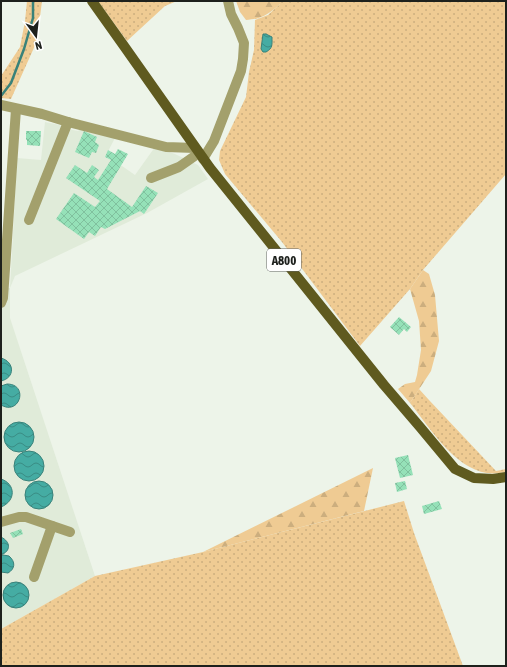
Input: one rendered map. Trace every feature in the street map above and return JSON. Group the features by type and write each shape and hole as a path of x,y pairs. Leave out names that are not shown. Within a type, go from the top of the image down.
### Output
{"main road":[{"name":"A800","path":"92,1 199,154 384,385 455,469 474,478 493,480 506,477"}],"street":[{"path":"151,178 179,167 199,154 214,141 241,71 243,59 244,43 231,14 228,1"},
{"path":"1,105 199,154"},
{"path":"1,303 3,298 16,109"},
{"path":"29,220 68,122"},
{"path":"1,522 26,517 70,532"},
{"path":"34,577 52,526"}],"shaded area":[{"path":"45,122 78,131 82,128 115,138 105,157 135,175 155,147 175,154 198,165 208,179 147,213 15,276 10,288 17,158 41,160"},
{"path":"1,288 10,288 10,318 95,576 1,629"}],"green space":[{"path":"27,1 42,1 37,41 11,99 1,98 1,76 20,47"},
{"path":"98,1 177,1 165,6 127,41"},
{"path":"236,1 280,1 280,4 265,15 246,20 240,12"},
{"path":"280,1 506,1 506,174 423,270 410,289 360,346 282,242 225,174 219,160 220,151 246,97 249,72 254,50 255,20 268,15 280,4"},
{"path":"423,270 429,274 435,295 439,341 431,371 410,403 398,389 405,384 415,382 417,375 421,350 419,321 410,289"},
{"path":"419,389 496,471 506,469 506,472 487,473 475,470 453,455 434,435 410,403"},
{"path":"373,468 364,511 203,552"},
{"path":"404,501 414,533 463,666 1,666 1,629 95,576 203,552"}],"water":[{"path":"263,34 272,37 272,46 266,52 263,52 261,49"},
{"path":"1,358 9,363 12,370 9,377 1,381"},
{"path":"7,384 14,385 20,394 17,403 8,407 1,405 1,386"},
{"path":"19,422 25,423 33,431 33,443 25,451 19,452 13,451 5,443 4,437 5,431 13,423"},
{"path":"29,451 39,456 44,466 39,476 29,481 19,476 14,466 19,456"},
{"path":"1,479 6,481 12,488 12,497 1,507"},
{"path":"39,481 45,482 49,485 52,489 52,501 49,505 45,508 39,509 33,508 29,505 26,501 25,495 26,489 29,485 33,482"},
{"path":"1,537 7,541 8,549 1,555"},
{"path":"1,556 9,556 14,563 12,570 8,573 1,572"},
{"path":"16,582 25,586 29,595 25,604 16,608 7,604 3,595 7,586"}],"building":[{"path":"26,131 41,131 40,146 27,145"},
{"path":"84,131 97,137 95,142 99,145 96,153 92,152 89,158 75,152"},
{"path":"118,149 128,154 107,189 132,207 146,186 158,193 144,214 140,211 105,229 101,227 95,236 89,232 84,239 56,219 74,193 95,207 100,201 66,178 75,165 87,173 92,165 99,170 94,177 98,180 111,160 105,157 108,150 115,154"},
{"path":"399,317 411,327 407,332 404,329 399,335 390,327"},
{"path":"408,455 413,475 400,478 395,458"},
{"path":"405,481 407,489 397,492 395,483"},
{"path":"439,501 442,509 424,514 422,506"},
{"path":"21,529 23,534 13,538 10,533"}],"waterway":[{"path":"1,96 11,83 24,49 33,18 33,1"}]}
